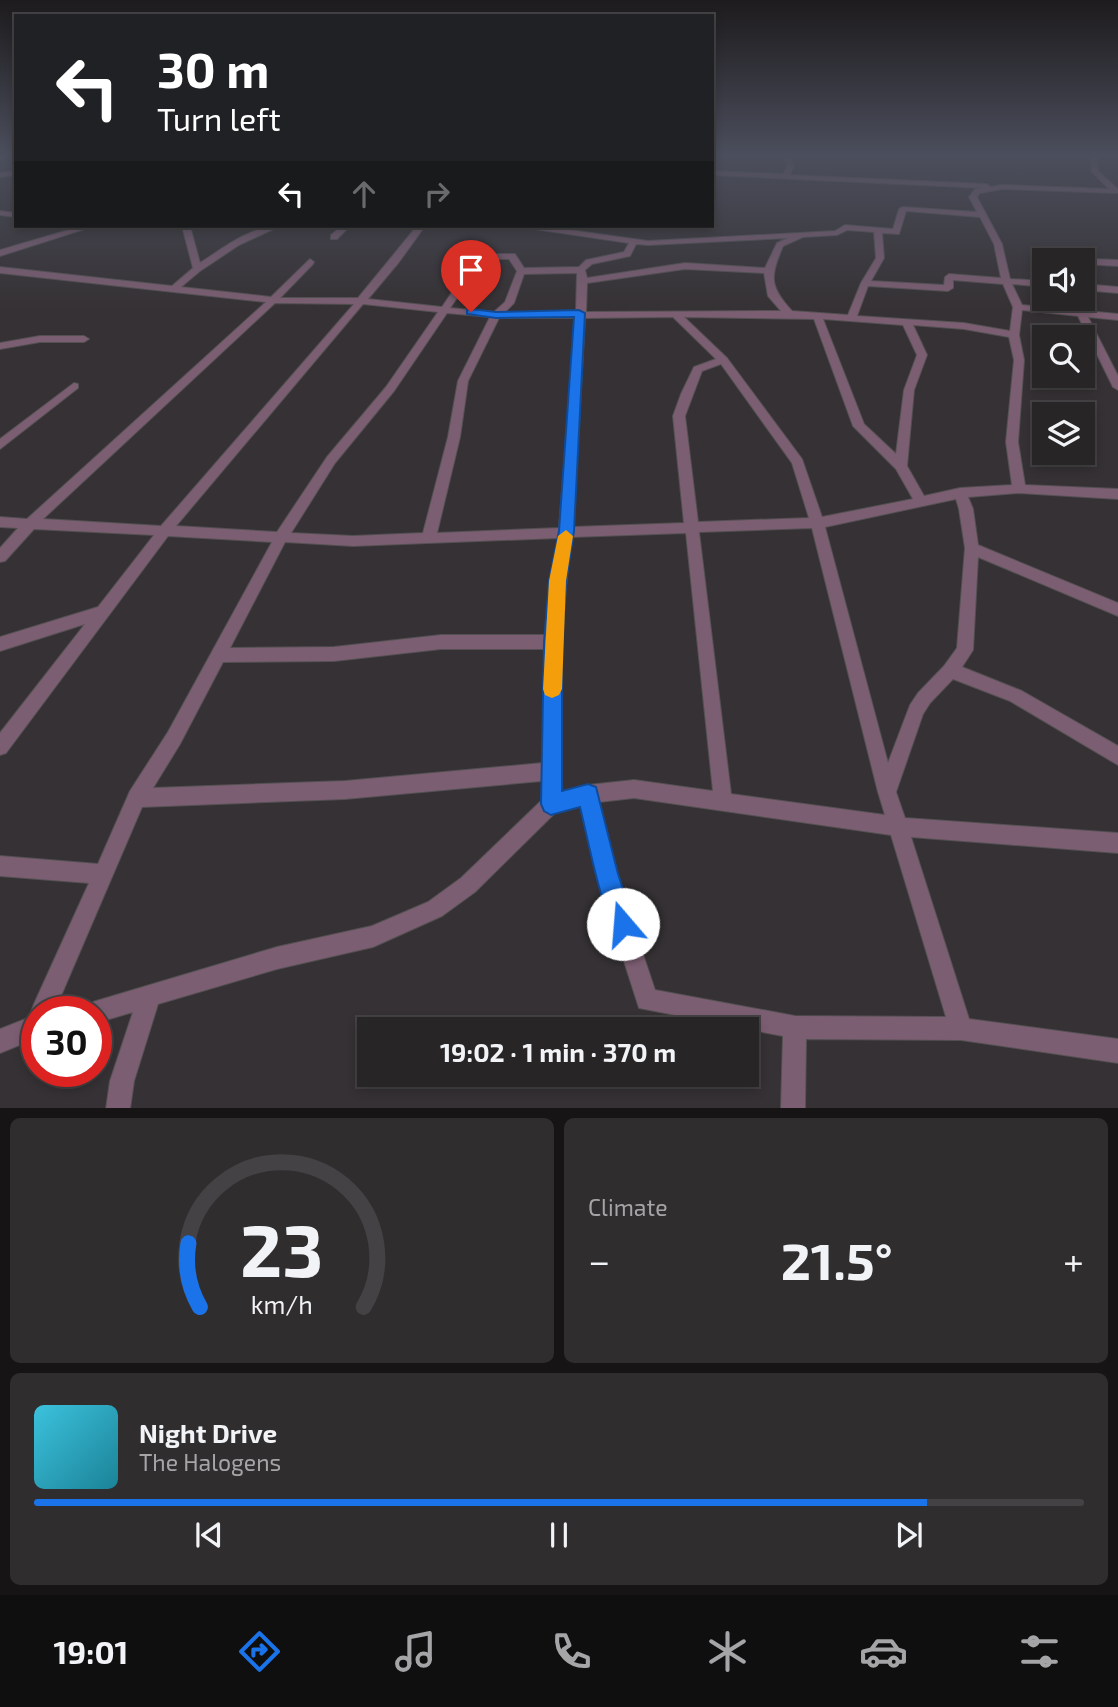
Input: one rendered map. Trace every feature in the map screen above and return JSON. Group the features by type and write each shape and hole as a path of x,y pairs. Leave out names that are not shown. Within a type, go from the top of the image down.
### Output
{"street":[{"path":"979,207 998,244 1006,281 1018,307 1014,335 1019,360 1012,442 1019,488"},
{"path":"542,228 648,243 837,233 845,227 896,232 903,209 984,215"},
{"path":"0,253 83,228"},
{"path":"187,228 197,269"},
{"path":"175,288 197,269 236,243 271,228"},
{"path":"334,237 344,228"},
{"path":"0,747 99,613 163,533 358,301 396,260 420,228"},
{"path":"852,317 865,283 880,258 878,230"},
{"path":"789,314 773,296 768,271 780,245 801,235"},
{"path":"551,804 553,642 558,581 566,531 582,276 589,262 627,254 634,240"},
{"path":"49,996 137,797 219,655 281,537 331,460 373,411 481,256 512,256 522,271"},
{"path":"0,557 30,524 273,300 310,262"},
{"path":"1095,262 1118,263"},
{"path":"522,271 582,276 685,266 768,271"},
{"path":"0,270 273,300 358,301 496,315 817,315 964,326 1014,335"},
{"path":"429,538 454,436 463,381 496,315 509,303 522,271"},
{"path":"865,283 948,288 950,277 1032,283"},
{"path":"1095,288 1118,290"},
{"path":"1018,307 1118,317"},
{"path":"674,313 723,360 798,462 817,523 887,792 961,1029"},
{"path":"817,315 859,426 901,466 921,502"},
{"path":"1082,315 1118,387"},
{"path":"901,466 909,390 922,355 906,322"},
{"path":"0,346 40,339 84,339"},
{"path":"723,360 698,369 679,416 723,802"},
{"path":"0,445 74,386"},
{"path":"0,522 163,533 353,541 817,523 960,493 1019,488 1118,494"},
{"path":"887,792 916,711 965,650 972,548 966,509 960,493"},
{"path":"972,548 1118,610"},
{"path":"0,644 99,613"},
{"path":"219,655 334,654 441,642 553,642"},
{"path":"950,671 983,680 1043,708 1118,755"},
{"path":"137,797 296,794 445,784 553,771"},
{"path":"112,1007 277,958 373,936 435,909 468,885 551,804 588,794 634,789 900,828 1118,843"},
{"path":"588,794 606,874 647,1000 795,1027 961,1029 1118,1051"},
{"path":"0,866 103,874"},
{"path":"118,1108 122,1081 149,998"},
{"path":"793,1108 795,1027"},
{"path":"0,1041 21,1030"}],"slow traffic":[{"path":"552,689 558,581 566,536"}],"route":[{"path":"471,312 496,315 579,313 566,531 558,581 553,642 551,804 588,794 606,874 623,924"}]}
